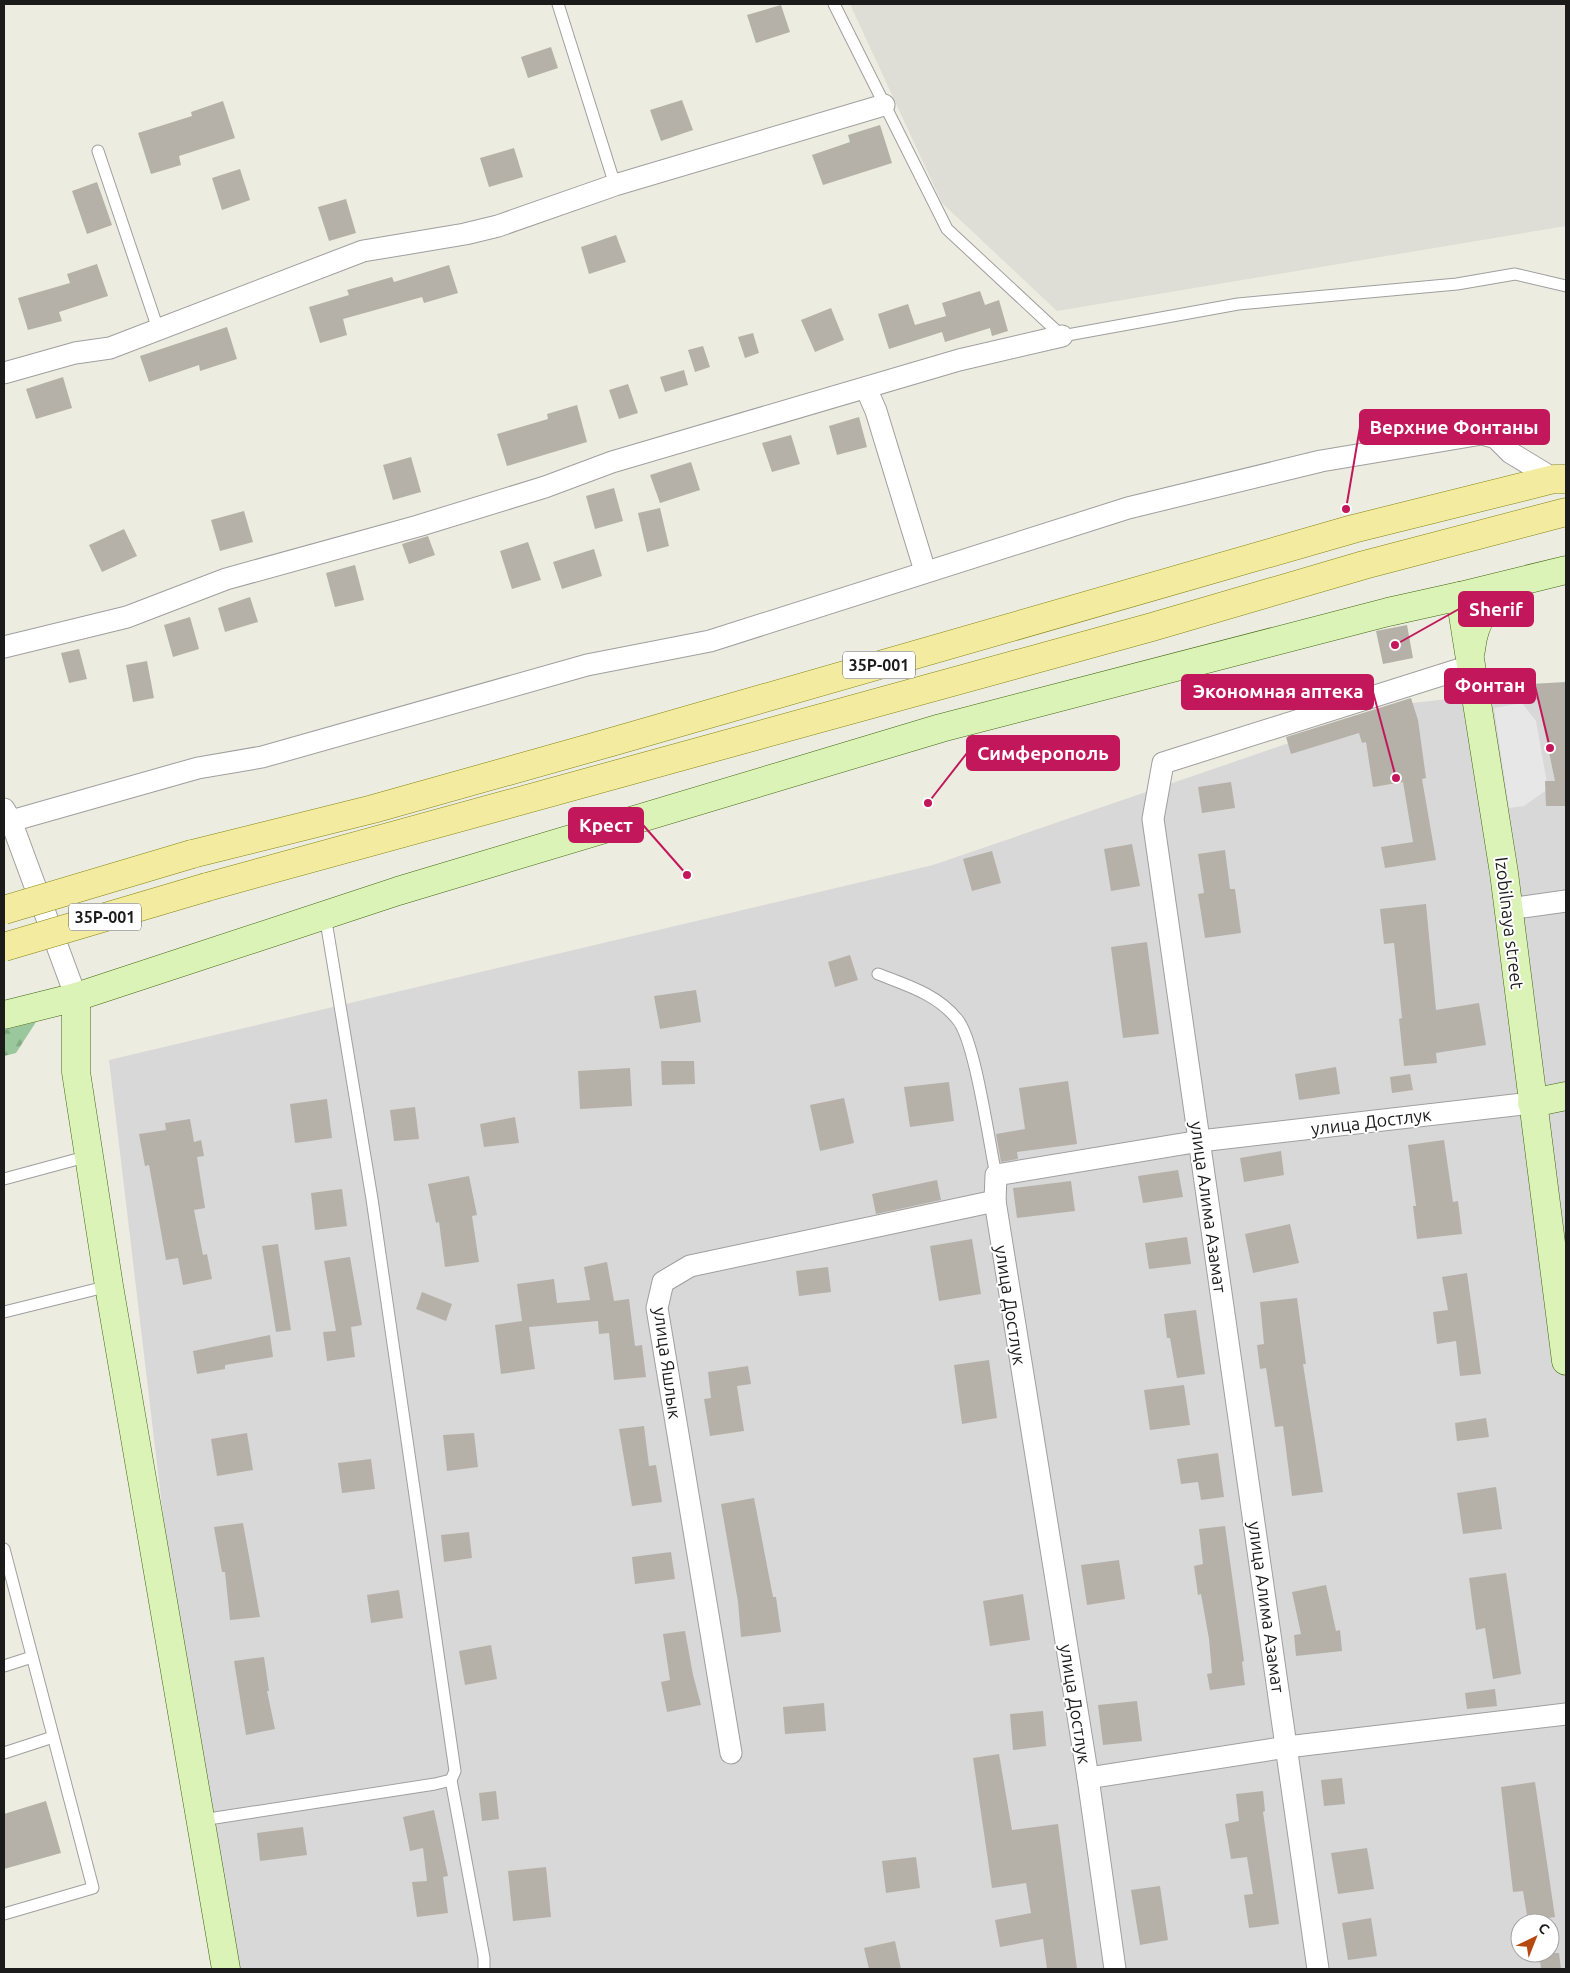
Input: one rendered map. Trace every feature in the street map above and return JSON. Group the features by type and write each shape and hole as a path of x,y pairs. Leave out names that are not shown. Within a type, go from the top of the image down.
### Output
{"main road":[{"name":"35Р-001","path":"4,910 192,854 373,809 608,743 1353,529 1560,479"},
{"name":"35Р-001","path":"4,947 207,887 1152,627 1364,565 1566,512"},
{"path":"4,1015 76,997 324,915 941,728 1392,611 1555,573"},
{"path":"1470,666 1473,634 1477,620 1500,596 1555,573"},
{"name":"Izobilnaya street","path":"1460,596 1508,909 1566,1360"},
{"path":"1392,611 1418,612 1444,621 1460,638 1470,666"},
{"path":"76,997 76,1072 109,1286 202,1820 222,1965"},
{"path":"1532,1103 1566,1096"}],"street":[{"path":"4,373 75,353 110,348 363,251 465,234 498,226 615,185 884,105"},
{"path":"4,646 127,617 226,579 418,526 545,487 612,462 959,360 1062,336"},
{"path":"866,388 876,411 925,571"},
{"path":"76,997 6,817 198,768 262,757 587,665 710,641 925,571 1120,511 1216,486 1321,462 1482,434 1496,438 1511,452 1560,479"},
{"name":"улица Алима Азамат","path":"1318,1969 1153,819 1162,763 1470,666"},
{"path":"1508,909 1566,901"},
{"name":"улица Достлук","path":"1116,1969 1088,1778 995,1201 996,1175 1200,1141 1532,1103"},
{"name":"улица Яшлык","path":"731,1753 657,1308 663,1282 690,1266 995,1201"},
{"path":"1088,1778 1286,1747 1566,1714"}],"lane":[{"path":"558,4 615,185"},
{"path":"834,4 947,229 1062,336 1238,304 1457,284 1515,274 1566,286"},
{"path":"98,151 158,329"},
{"path":"324,915 385,1288 455,1771 451,1780 484,1958 484,1969"},
{"path":"878,974 921,991 940,1002 959,1020 970,1048 996,1175"},
{"path":"4,1179 89,1156"},
{"path":"4,1312 109,1286"},
{"path":"4,1549 93,1888 4,1914"},
{"path":"4,1666 32,1658"},
{"path":"4,1753 53,1737"},
{"path":"202,1820 451,1780"}],"shaded area":[{"path":"850,4 1566,4 1566,226 1057,311 942,203"},
{"path":"1566,686 1566,1969 217,1969 109,1060 933,865 1403,704"},
{"path":"1522,703 1536,721 1548,789 1524,806 1509,808 1494,708"}],"green space":[{"path":"36,1022 16,1053 4,1056 4,1030"}],"building":[{"path":"781,5 790,32 756,43 747,15"},
{"path":"551,47 558,68 528,78 521,57"},
{"path":"682,100 693,130 661,141 650,110"},
{"path":"223,101 235,138 179,156 181,165 151,174 138,133 192,116 191,112"},
{"path":"880,125 892,163 823,185 812,155 850,142 848,135"},
{"path":"514,148 523,177 489,187 480,158"},
{"path":"240,169 250,200 222,210 212,178"},
{"path":"97,182 112,225 87,234 72,191"},
{"path":"346,199 356,233 329,241 318,207"},
{"path":"616,235 626,262 589,274 581,247"},
{"path":"97,264 108,296 59,312 62,321 28,330 18,298 70,283 67,274"},
{"path":"449,265 458,293 424,303 422,297 343,319 347,335 320,343 309,307 349,295 347,290 392,277 394,282"},
{"path":"980,291 985,305 999,300 1008,331 992,336 990,328 945,342 942,332 889,349 878,314 908,304 915,325 946,316 942,303"},
{"path":"831,308 844,340 815,352 801,320"},
{"path":"227,327 237,359 200,371 199,365 149,382 140,356"},
{"path":"753,333 759,353 745,358 738,337"},
{"path":"703,346 710,367 695,372 688,350"},
{"path":"684,370 688,385 665,392 660,377"},
{"path":"63,377 72,408 36,419 26,389"},
{"path":"628,384 638,413 619,419 609,390"},
{"path":"577,405 587,442 507,466 497,434 548,419 547,414"},
{"path":"859,417 867,447 837,455 829,426"},
{"path":"791,435 800,464 772,472 762,443"},
{"path":"411,457 421,492 393,500 383,465"},
{"path":"691,462 700,490 660,503 650,475"},
{"path":"614,488 623,521 595,529 586,496"},
{"path":"660,508 669,546 647,552 638,513"},
{"path":"244,511 253,542 220,551 211,520"},
{"path":"124,529 137,556 102,572 89,545"},
{"path":"428,536 435,555 409,564 402,544"},
{"path":"528,542 541,580 512,589 500,551"},
{"path":"594,549 602,576 562,589 553,562"},
{"path":"355,565 364,600 335,607 326,573"},
{"path":"250,597 258,622 225,632 218,608"},
{"path":"190,617 199,649 173,657 164,625"},
{"path":"1407,625 1413,658 1383,664 1376,631"},
{"path":"79,649 87,679 69,683 61,653"},
{"path":"147,661 154,698 133,702 126,665"},
{"path":"1566,682 1566,806 1546,806 1545,781 1555,781 1538,699 1530,700 1530,684"},
{"path":"1411,698 1418,720 1426,778 1422,779 1436,860 1385,868 1381,847 1413,842 1403,782 1373,787 1366,742 1362,743 1359,733 1291,754 1286,737"},
{"path":"1231,782 1235,808 1202,813 1198,787"},
{"path":"1132,844 1140,886 1111,891 1104,849"},
{"path":"1225,850 1230,889 1235,889 1241,933 1205,938 1198,894 1204,893 1198,854"},
{"path":"992,851 1001,883 972,891 963,859"},
{"path":"1426,904 1436,1010 1479,1003 1486,1045 1436,1053 1437,1063 1404,1066 1399,1019 1402,1018 1394,943 1384,944 1380,909"},
{"path":"1147,942 1159,1034 1123,1038 1111,947"},
{"path":"850,955 858,980 835,987 828,962"},
{"path":"696,990 701,1022 660,1029 654,996"},
{"path":"661,1061 694,1061 695,1084 662,1085"},
{"path":"1336,1067 1340,1094 1299,1100 1295,1074"},
{"path":"630,1068 632,1106 580,1109 578,1071"},
{"path":"1410,1074 1413,1090 1392,1093 1390,1077"},
{"path":"1068,1081 1077,1144 1017,1152 1018,1159 1001,1162 996,1134 1025,1129 1019,1088"},
{"path":"949,1082 954,1121 910,1127 904,1087"},
{"path":"844,1098 854,1143 820,1151 810,1105"},
{"path":"327,1099 332,1138 295,1143 290,1104"},
{"path":"415,1107 419,1139 394,1141 390,1110"},
{"path":"515,1117 519,1143 484,1147 480,1124"},
{"path":"190,1119 194,1142 201,1140 204,1156 197,1157 205,1208 194,1210 203,1255 207,1254 212,1279 183,1285 178,1258 166,1260 149,1165 145,1166 139,1134 166,1130 165,1123"},
{"path":"1444,1140 1453,1202 1458,1201 1462,1234 1417,1239 1413,1206 1416,1206 1408,1145"},
{"path":"1281,1151 1284,1175 1244,1182 1240,1158"},
{"path":"1178,1170 1183,1197 1143,1203 1138,1176"},
{"path":"469,1176 477,1215 472,1216 479,1262 445,1267 439,1222 436,1223 428,1184"},
{"path":"937,1180 941,1200 876,1214 872,1194"},
{"path":"1071,1181 1075,1211 1017,1218 1013,1188"},
{"path":"342,1189 347,1226 315,1230 311,1193"},
{"path":"1290,1224 1299,1263 1253,1273 1245,1234"},
{"path":"1187,1237 1191,1264 1149,1269 1145,1243"},
{"path":"972,1239 981,1294 939,1301 930,1246"},
{"path":"278,1244 291,1330 276,1332 262,1246"},
{"path":"350,1257 362,1325 351,1327 355,1357 327,1361 323,1332 336,1331 324,1261"},
{"path":"607,1262 614,1301 629,1299 635,1346 642,1345 646,1377 614,1380 609,1333 599,1334 598,1321 529,1327 535,1369 501,1374 495,1325 522,1321 517,1284 554,1279 557,1303 590,1300 584,1267"},
{"path":"828,1267 831,1292 799,1296 796,1271"},
{"path":"1467,1273 1481,1374 1460,1376 1456,1341 1437,1344 1433,1312 1448,1310 1442,1277"},
{"path":"422,1292 452,1304 446,1321 416,1309"},
{"path":"1297,1298 1306,1364 1303,1364 1323,1492 1292,1496 1283,1426 1275,1427 1266,1368 1260,1369 1257,1345 1264,1344 1260,1302"},
{"path":"1196,1310 1205,1374 1177,1378 1170,1338 1167,1338 1164,1314"},
{"path":"270,1335 273,1357 225,1365 225,1369 197,1374 193,1351"},
{"path":"989,1360 997,1418 962,1424 954,1365"},
{"path":"748,1366 751,1384 737,1386 744,1431 710,1436 704,1399 711,1398 708,1372"},
{"path":"1184,1385 1190,1425 1150,1430 1144,1390"},
{"path":"1486,1418 1489,1437 1457,1441 1455,1423"},
{"path":"644,1426 649,1466 656,1465 662,1502 632,1506 619,1429"},
{"path":"247,1433 253,1470 217,1476 211,1439"},
{"path":"474,1433 478,1467 447,1471 443,1435"},
{"path":"1218,1453 1224,1497 1201,1500 1198,1482 1181,1484 1177,1459"},
{"path":"371,1459 375,1489 342,1493 338,1463"},
{"path":"1496,1487 1502,1529 1463,1534 1457,1493"},
{"path":"754,1498 773,1597 776,1597 781,1632 741,1637 738,1602 721,1504"},
{"path":"243,1523 260,1617 230,1620 225,1572 222,1572 214,1527"},
{"path":"1225,1526 1244,1661 1242,1662 1245,1685 1210,1690 1207,1674 1212,1673 1209,1639 1201,1594 1198,1595 1194,1566 1203,1564 1199,1529"},
{"path":"469,1532 472,1558 444,1562 441,1535"},
{"path":"671,1552 675,1579 635,1584 632,1557"},
{"path":"1119,1560 1125,1599 1087,1605 1081,1565"},
{"path":"1506,1573 1521,1674 1493,1679 1485,1628 1476,1630 1469,1578"},
{"path":"1326,1585 1336,1631 1340,1630 1342,1651 1296,1656 1294,1635 1301,1634 1292,1592"},
{"path":"399,1590 403,1618 371,1623 367,1595"},
{"path":"1023,1594 1030,1640 990,1646 983,1601"},
{"path":"685,1631 701,1705 667,1712 661,1682 670,1680 663,1634"},
{"path":"491,1645 497,1679 465,1685 459,1651"},
{"path":"264,1657 269,1691 267,1691 275,1729 246,1735 234,1661"},
{"path":"1495,1689 1497,1706 1467,1709 1465,1693"},
{"path":"1137,1701 1142,1741 1103,1745 1098,1705"},
{"path":"824,1703 826,1731 785,1734 783,1707"},
{"path":"1043,1711 1046,1746 1013,1750 1010,1714"},
{"path":"999,1754 1012,1830 1058,1824 1077,1969 1047,1969 1043,1939 1000,1947 995,1920 1031,1913 1026,1883 992,1888 973,1758"},
{"path":"1342,1778 1345,1804 1324,1806 1321,1780"},
{"path":"1535,1782 1554,1913 1527,1913 1523,1891 1513,1892 1501,1787"},
{"path":"496,1791 499,1819 482,1821 479,1793"},
{"path":"1263,1791 1265,1811 1263,1812 1279,1924 1249,1928 1244,1895 1253,1894 1247,1857 1231,1859 1225,1824 1239,1821 1236,1794"},
{"path":"46,1801 61,1853 4,1869 4,1814"},
{"path":"434,1810 448,1876 443,1877 448,1913 417,1917 412,1882 427,1881 423,1848 410,1851 403,1817"},
{"path":"303,1827 307,1855 260,1861 257,1833"},
{"path":"1367,1848 1374,1889 1338,1894 1331,1853"},
{"path":"916,1857 920,1888 886,1893 882,1861"},
{"path":"546,1867 551,1917 513,1921 508,1871"},
{"path":"1160,1886 1168,1940 1140,1945 1131,1890"},
{"path":"1371,1918 1377,1956 1348,1960 1342,1923"},
{"path":"895,1941 901,1969 869,1969 864,1948"},
{"path":"1560,1961 1561,1969 1541,1969 1540,1963 1560,1963"}],"place":[{"name":"Верхние Фонтаны","path":"1346,509"},
{"name":"Sherif","path":"1395,645"},
{"name":"Фонтан","path":"1550,748"},
{"name":"Экономная аптека","path":"1396,778"},
{"name":"Симферополь","path":"928,803"},
{"name":"Крест","path":"687,875"}]}
